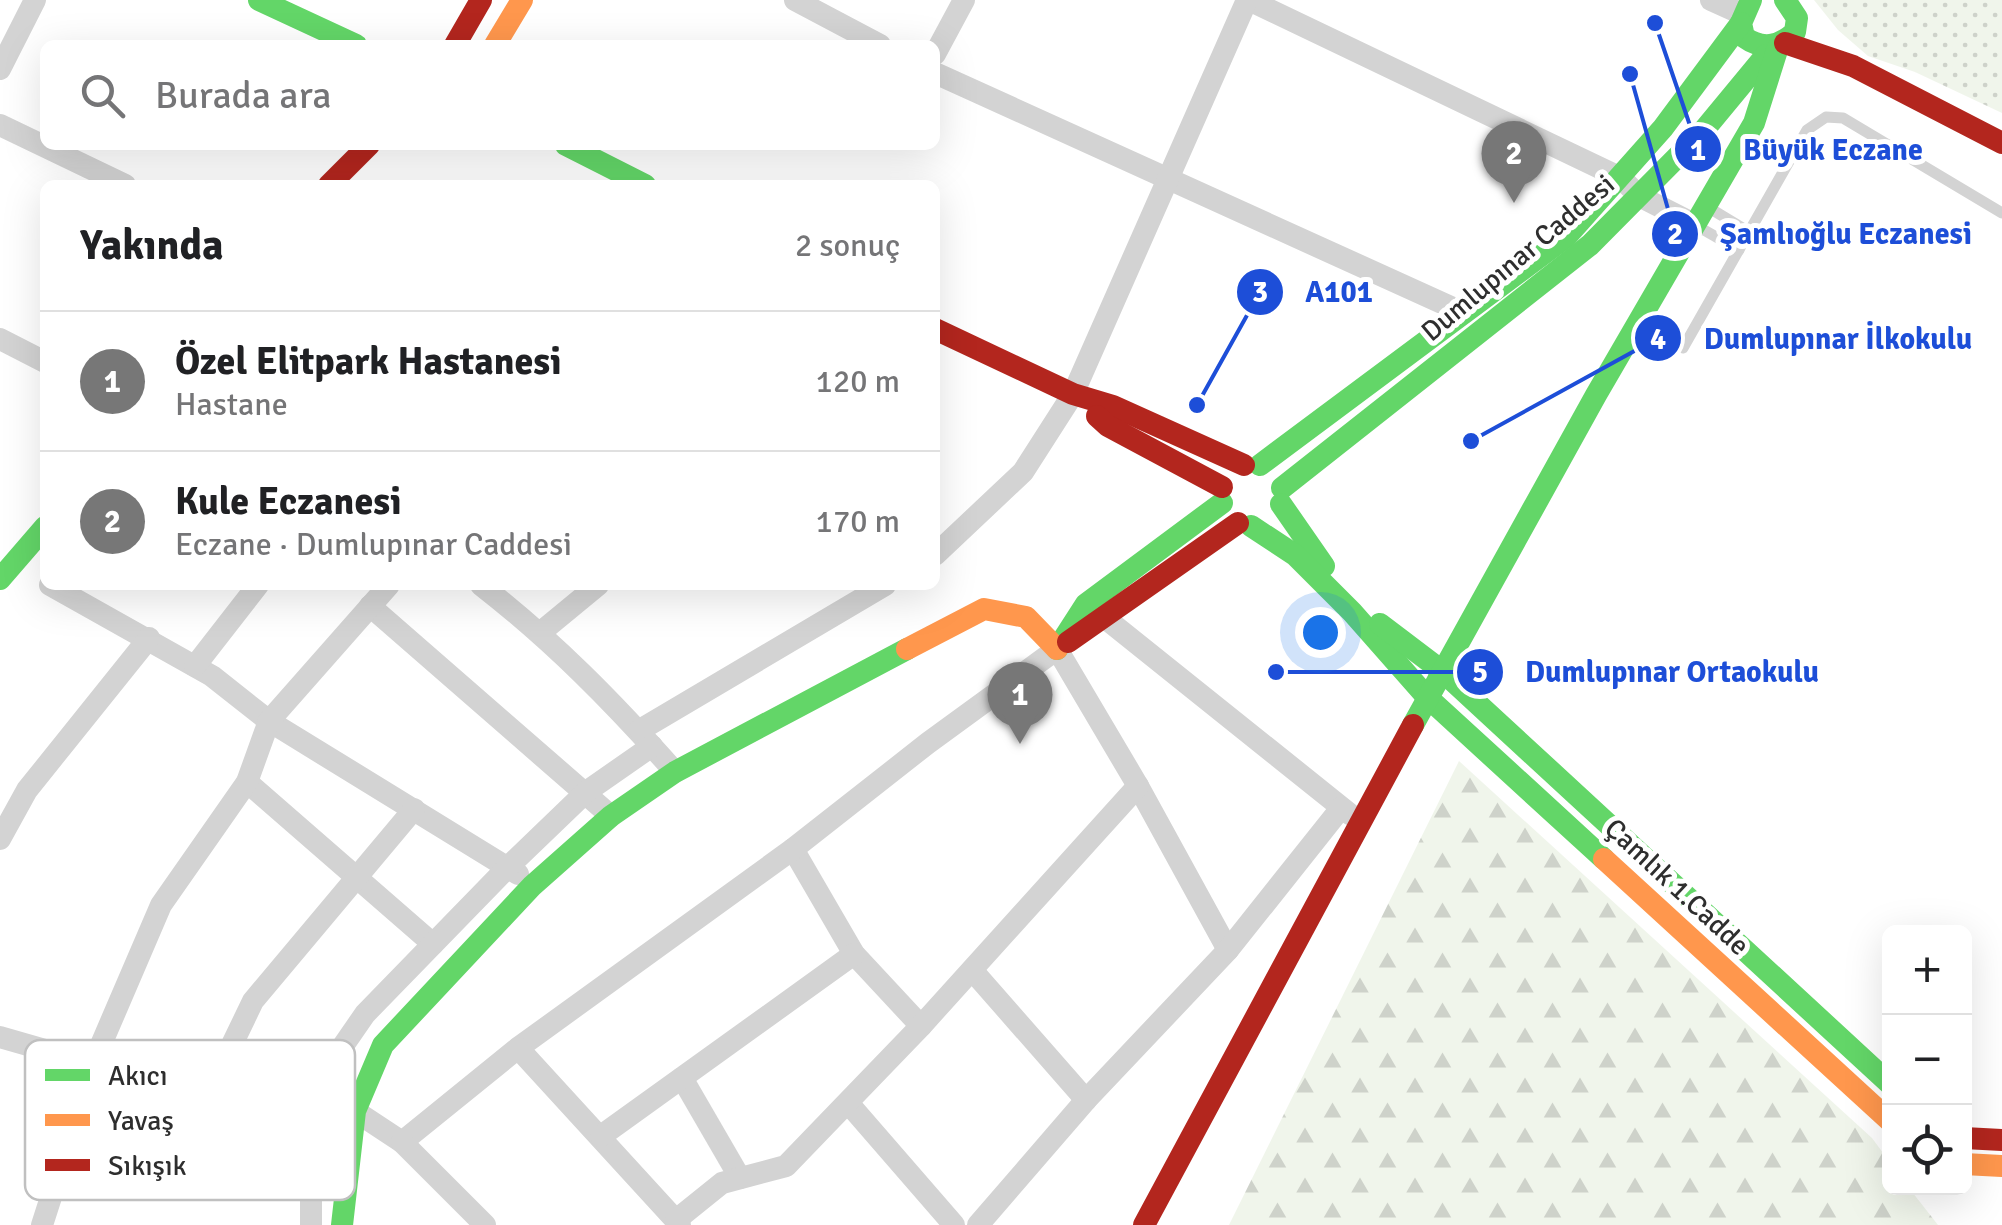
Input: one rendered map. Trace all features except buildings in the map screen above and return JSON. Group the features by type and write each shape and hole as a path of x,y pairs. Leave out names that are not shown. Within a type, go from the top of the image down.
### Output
{"street":[{"path":"0,70 35,0"},
{"path":"458,40 482,0"},
{"path":"498,40 522,0"},
{"path":"796,0 871,40"},
{"path":"940,45 964,0"},
{"path":"940,548 1023,472 1073,394 1248,0 1621,178 1639,196 1699,215"},
{"path":"1711,0 1744,12 1746,39 1762,48 1778,46 1853,66 2002,142"},
{"path":"270,2 346,40"},
{"path":"1144,1225 1426,696 1754,124 1790,11 1853,66"},
{"name":"Dumlupınar Caddesi","path":"1252,465 1566,237 1663,128 1744,12"},
{"name":"Dumlupınar Caddesi","path":"1282,496 1590,245 1715,118 1778,46"},
{"path":"940,76 1464,314"},
{"path":"0,125 40,144"},
{"path":"52,150 116,180"},
{"path":"334,180 364,150"},
{"path":"576,150 635,180"},
{"path":"940,331 1073,394 1113,406 1274,474 1310,550 1369,615 1442,670 1882,1077"},
{"path":"0,339 40,359"},
{"path":"1073,394 1108,426 1222,495 1228,514 1244,524"},
{"path":"1057,649 1086,604 1222,495 1230,473 1252,465"},
{"path":"402,1142 518,1048 793,849 1057,649 1244,524 1264,523 1275,516 1282,496"},
{"name":"Çamlık 1.Cadde","path":"1244,524 1295,555 1426,696 1882,1113"},
{"path":"40,533 4,567 40,581"},
{"path":"58,590 195,666 269,721 508,866 532,886"},
{"path":"195,666 254,590"},
{"path":"103,1040 161,905 246,782 269,721 384,590"},
{"path":"487,590 541,632 675,772"},
{"path":"541,632 592,590"},
{"path":"347,1040 365,1014 508,866 646,738 877,590"},
{"path":"370,606 610,816"},
{"path":"485,1225 402,1142 355,1110 383,1046 532,886 610,816 675,772 984,610 1026,617 1057,649 1228,950"},
{"path":"1105,618 1362,822"},
{"path":"0,839 27,790 149,638"},
{"path":"246,782 433,944"},
{"path":"518,1048 678,1223 722,1183 786,1166 850,1104 1138,786"},
{"path":"978,1225 1086,1100 1228,950 1341,808"},
{"path":"234,1040 252,1001 414,810"},
{"path":"793,849 854,954 921,1026"},
{"path":"601,1136 854,954"},
{"path":"972,970 1086,1100"},
{"path":"0,1037 25,1044"},
{"path":"682,1078 740,1178"},
{"path":"850,1104 954,1225"},
{"path":"1972,1138 2002,1140"},
{"path":"1972,1164 2002,1166"},
{"path":"42,1225 50,1200"},
{"path":"342,1225 345,1200"}],"lane":[{"path":"1683,348 1807,130 1819,120 1843,118 2002,213"},
{"path":"1699,215 1749,232"},
{"path":"1699,215 1738,250"},
{"path":"1837,1073 1855,1054"}],"green space":[{"path":"1814,0 2002,0 2002,113 1915,72 1868,56 1838,30"},
{"path":"1459,761 1872,1138 1882,1152 1882,1195 1914,1195 1938,1225 1229,1225"}],"traffic: fast":[{"path":"259,0 345,40"},
{"path":"1751,0 1741,23 1744,37 1764,45 1777,44 1795,32 1797,18 1785,0"},
{"path":"1260,465 1566,237 1663,128 1741,23"},
{"path":"1413,725 1596,395 1754,123 1778,47"},
{"path":"1282,488 1590,245 1704,130 1766,55"},
{"path":"576,150 635,180"},
{"path":"1057,649 1086,604 1222,503"},
{"path":"1281,504 1324,566"},
{"path":"1251,526 1295,555 1426,696 1604,859"},
{"path":"0,579 40,533"},
{"path":"1380,624 1442,671 1882,1077"},
{"path":"355,1111 383,1045 532,886 611,816 675,772 907,649"},
{"path":"342,1225 345,1200"}],"traffic: slow":[{"path":"498,40 522,0"},
{"path":"907,649 984,609 1026,617 1057,649"},
{"path":"1604,859 1882,1114"},
{"path":"1972,1164 2002,1166"}],"traffic: jam":[{"path":"458,40 481,0"},
{"path":"1785,43 1853,66 2002,143"},
{"path":"334,180 364,150"},
{"path":"940,331 1073,394 1113,406 1244,465"},
{"path":"1097,416 1108,426 1222,487"},
{"path":"1068,642 1238,523"},
{"path":"1144,1225 1413,725"},
{"path":"1972,1138 2002,1140"}],"place":[{"name":"Büyük Eczane","path":"1655,23"},
{"name":"Şamlıoğlu Eczanesi","path":"1630,74"},
{"name":"Kule Eczanesi","path":"1514,203"},
{"name":"A101","path":"1197,405"},
{"name":"Dumlupınar İlkokulu","path":"1471,441"},
{"name":"Dumlupınar Ortaokulu","path":"1276,672"},
{"name":"Özel Elitpark Hastanesi","path":"1020,744"}]}
